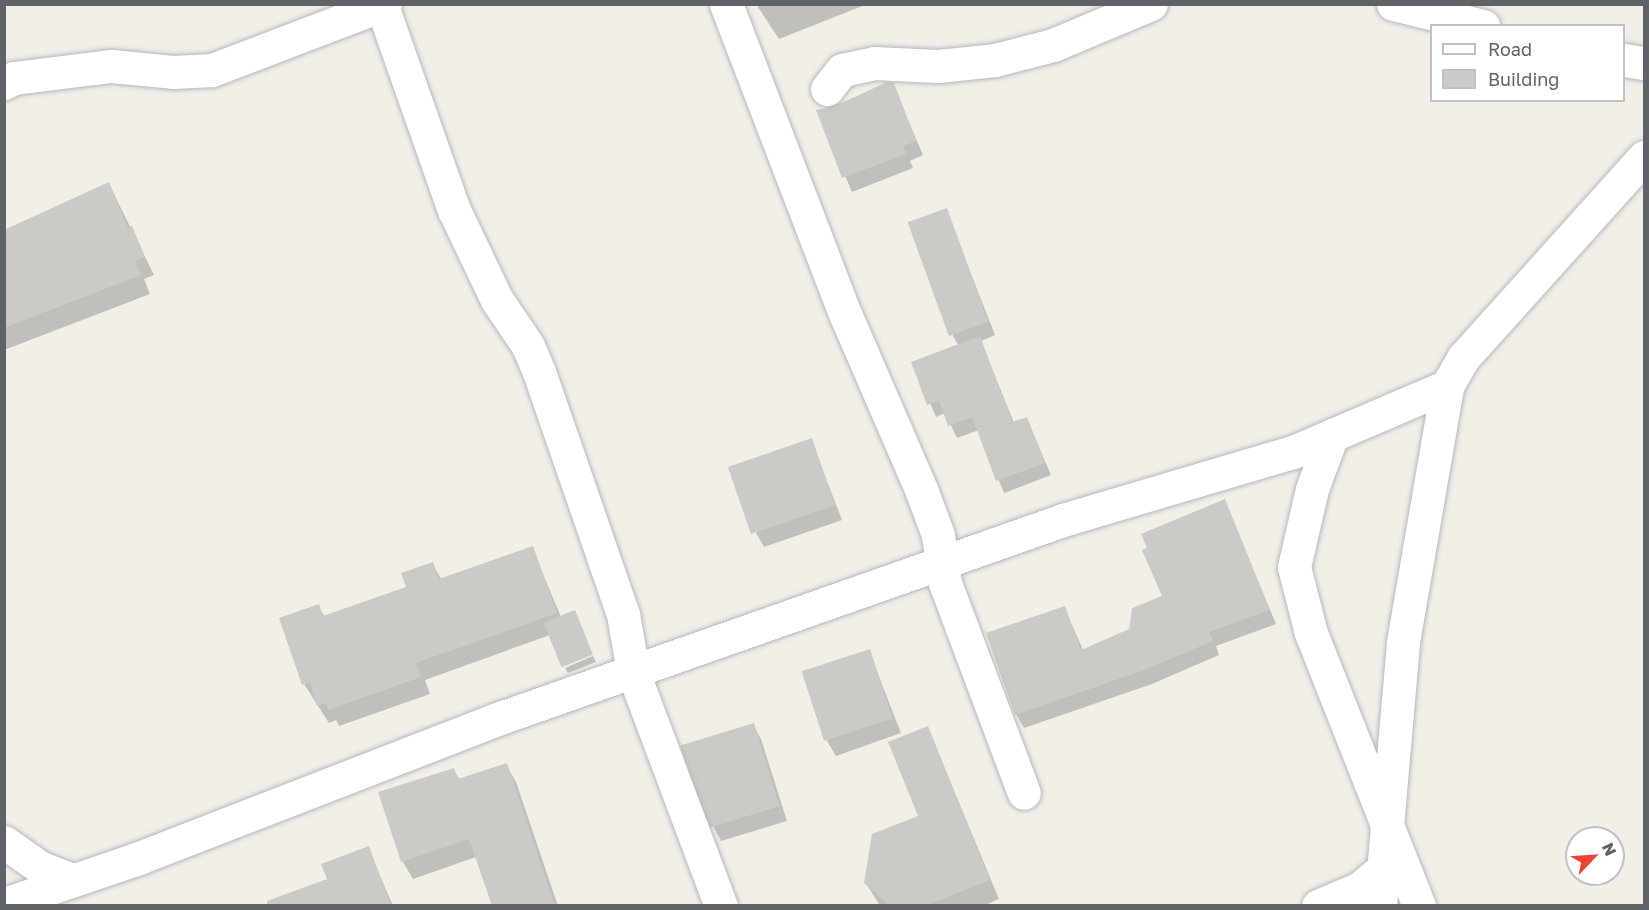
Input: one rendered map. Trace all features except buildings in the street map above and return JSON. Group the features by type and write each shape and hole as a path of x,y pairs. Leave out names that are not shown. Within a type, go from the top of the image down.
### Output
{"street":[{"path":"726,4 846,316 922,492 938,535 945,583 976,673 1024,793"},
{"path":"828,89 842,70 874,63 938,66 995,60 1053,45 1151,4"},
{"path":"1393,4 1475,24"},
{"path":"4,83 14,78 111,66 173,72 212,70 383,5 454,210 497,300 528,345 555,416 623,614 633,672 721,906"},
{"path":"1625,60 1644,63"},
{"path":"1380,906 1403,642 1447,386 1464,357 1644,157"},
{"path":"4,904 74,880 427,745 1063,520 1293,452 1447,386"},
{"path":"1332,435 1312,489 1294,567 1311,633 1419,906"},
{"path":"4,842 41,868 74,880"},
{"path":"1318,906 1360,888 1383,869"}]}
